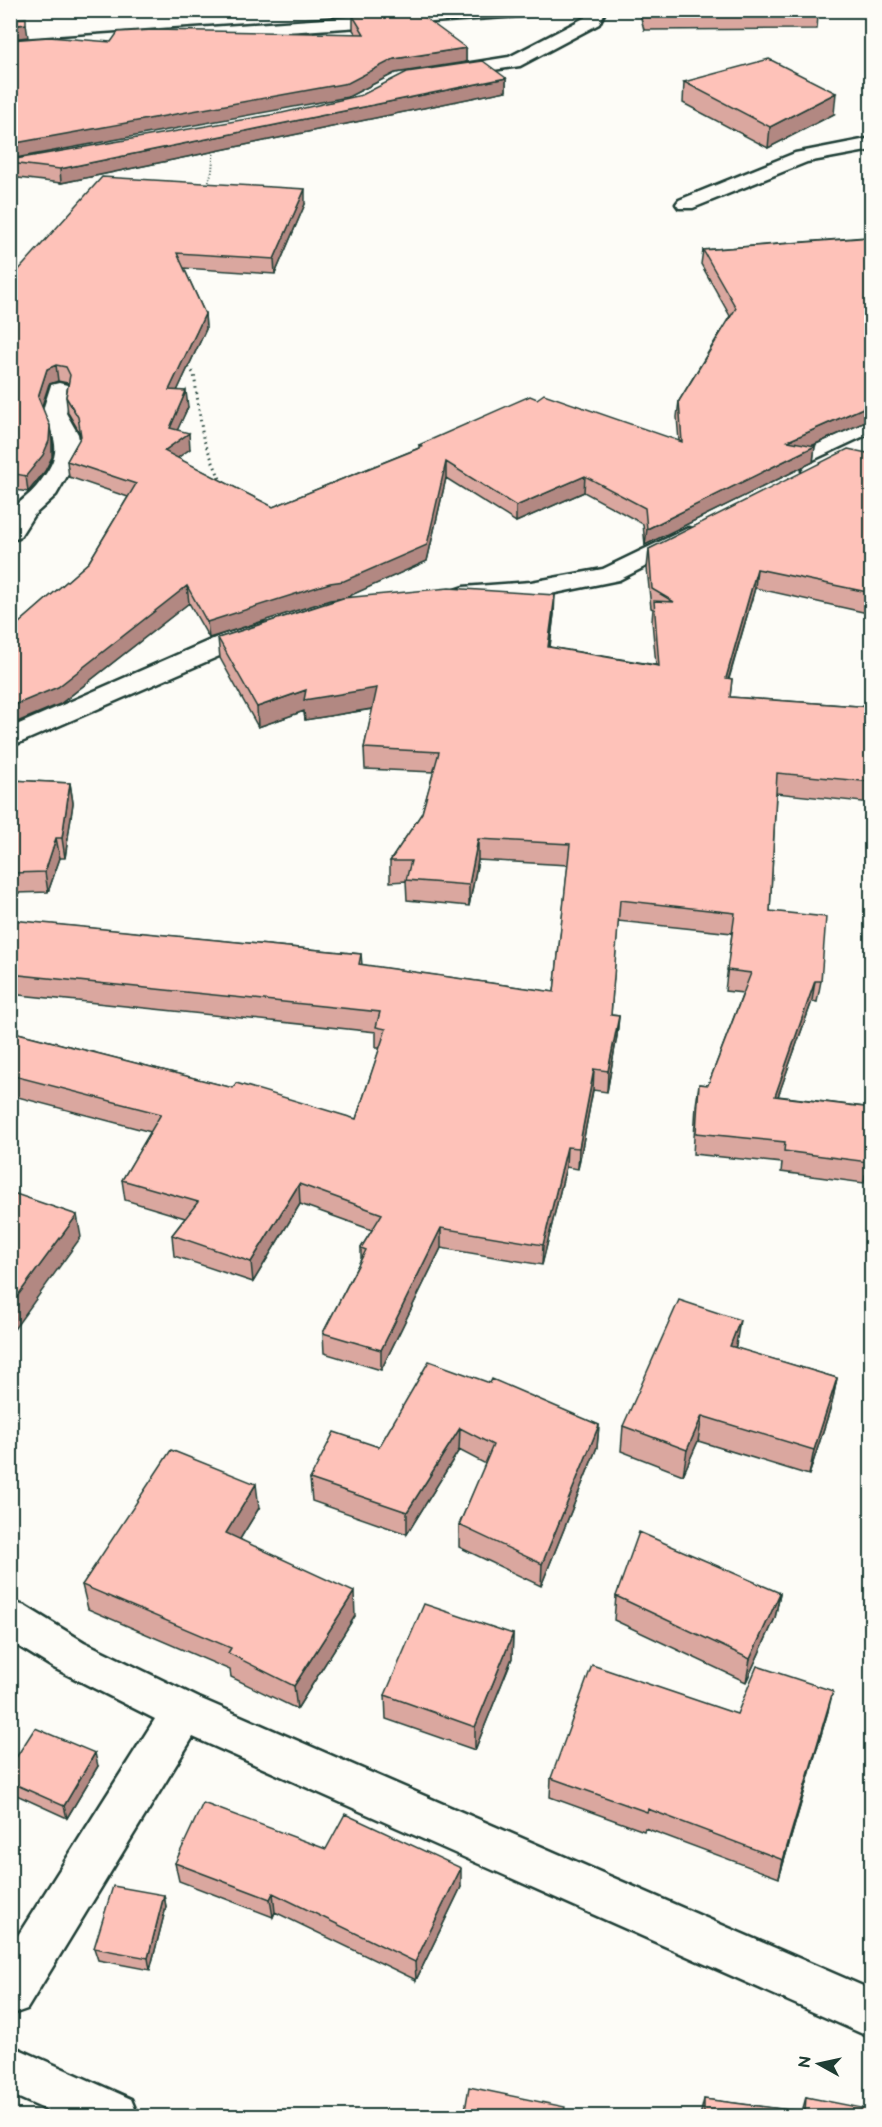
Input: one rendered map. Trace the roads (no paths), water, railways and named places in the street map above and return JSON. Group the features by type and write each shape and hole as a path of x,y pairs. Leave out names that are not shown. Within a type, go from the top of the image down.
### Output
{"street":[{"path":"15,64 19,45 536,10"},
{"path":"423,75 514,62 593,20 598,10"},
{"path":"687,204 802,158 872,144"},
{"path":"10,533 24,511 47,490 69,452 66,434 54,413 59,390"},
{"path":"797,479 872,442"},
{"path":"436,597 531,590 610,575 713,522"},
{"path":"10,739 231,641 286,624"},
{"path":"10,1619 69,1655 184,1712 872,2014"},
{"path":"10,1992 184,1712"},
{"path":"10,2069 114,2116"}]}
